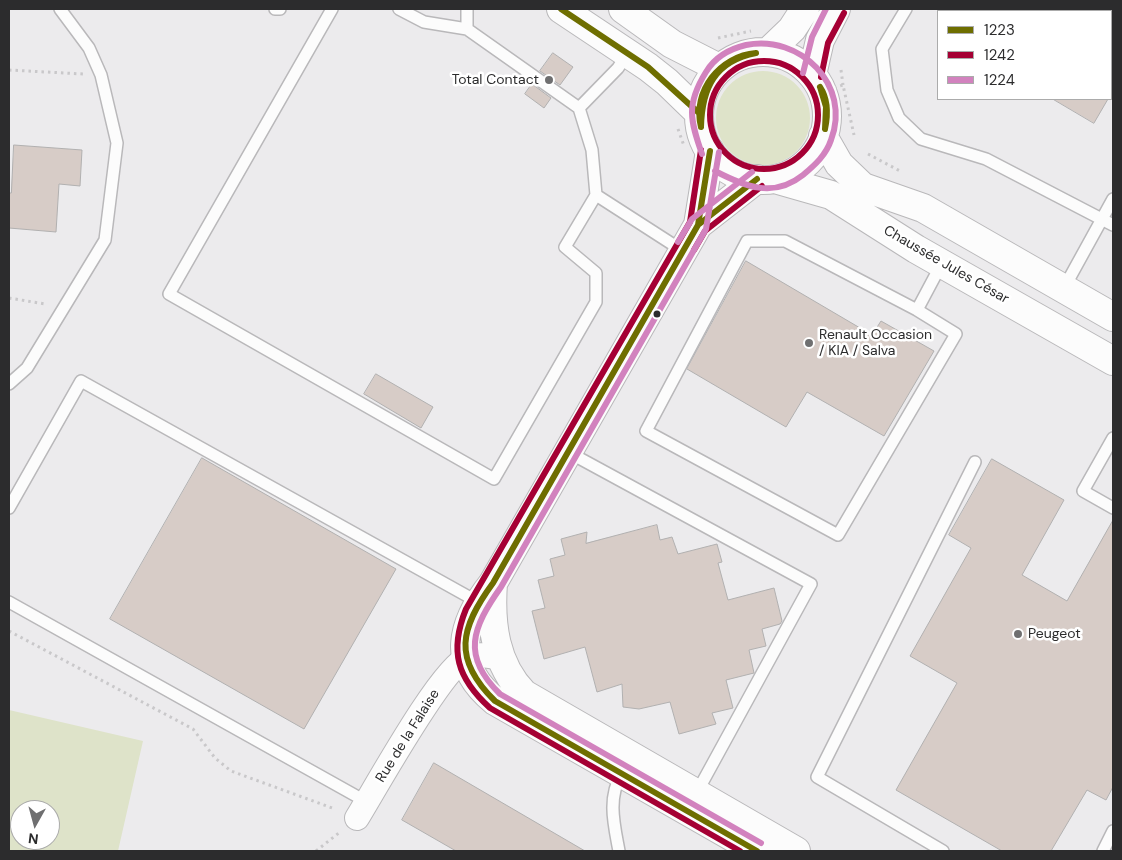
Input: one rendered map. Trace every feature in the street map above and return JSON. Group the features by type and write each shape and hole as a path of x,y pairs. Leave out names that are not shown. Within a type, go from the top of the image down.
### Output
{"main road":[{"path":"561,9 667,82 699,113"},
{"path":"623,9 672,44 719,68"},
{"path":"766,179 730,171 710,151 700,129 699,113 706,86 719,68 763,41 792,29 805,9"},
{"path":"698,224 766,179 790,174 809,160 823,136 827,116 817,84 820,40 836,9"},
{"path":"763,41 795,61 817,84"},
{"path":"823,136 839,164 863,187 923,208 1113,317"},
{"path":"627,764 495,700 477,684 465,658 465,632 485,593 513,548 698,224 710,151"},
{"name":"Chaussée Jules César","path":"766,179 831,194 942,263 1113,361"},
{"path":"485,593 501,658 515,685 524,694 627,764 691,802 758,851"},
{"path":"691,802 796,851"}],"street":[{"path":"465,658 480,654 501,658"},
{"name":"Rue de la Falaise","path":"362,810 433,693 465,658"}],"lane":[{"path":"9,384 27,368 105,240 117,143 101,75 88,48 60,9"},
{"path":"275,9 280,9"},
{"path":"332,9 169,294 494,479 596,302 596,273 565,247 596,195 592,150 579,108 467,29 424,22 399,9"},
{"path":"467,9 467,29"},
{"path":"906,9 882,49 887,90 900,118 921,139 986,159 1113,225"},
{"path":"579,108 618,68 627,54"},
{"path":"596,195 683,251"},
{"path":"1064,288 1113,199"},
{"path":"747,241 785,241 917,310 956,334 838,535 646,431 747,241"},
{"path":"917,310 942,263"},
{"path":"9,508 81,381 485,593"},
{"path":"1113,438 1083,491 1113,508"},
{"path":"568,452 811,584 691,802"},
{"path":"943,851 817,777 975,462"},
{"path":"9,602 362,810"},
{"path":"619,851 612,800 613,790 627,764"},
{"path":"1102,851 1113,832"}],"path":[{"path":"714,38 763,41"},
{"path":"9,70 101,75"},
{"path":"817,84 843,85 857,142"},
{"path":"866,152 901,171"},
{"path":"9,298 64,307"},
{"path":"9,631 193,728 215,758 231,772 362,810"}],"green space":[{"path":"763,71 781,74 796,85 807,100 810,118 807,136 796,151 781,162 763,165 745,162 730,151 719,136 716,118 719,100 730,85 745,74"},
{"path":"9,710 143,741 118,851 9,851"}],"building":[{"path":"553,53 573,67 560,85 540,71"},
{"path":"532,84 551,98 544,108 525,94"},
{"path":"1055,100 1107,100 1094,123"},
{"path":"14,145 82,150 80,186 59,184 56,232 9,228 9,193 11,193"},
{"name":"Renault Occasion / KIA / Salva","path":"746,261 872,335 881,321 934,351 884,436 807,392 786,427 687,369"},
{"path":"376,374 433,407 421,428 364,394"},
{"path":"202,458 396,569 304,729 110,619"},
{"name":"Peugeot","path":"992,459 1064,500 1022,575 1067,601 1113,520 1113,787 1106,800 1087,790 1051,851 1002,851 896,790 957,683 910,656 971,548 949,535"},
{"path":"657,525 660,540 672,537 678,554 717,544 722,562 718,563 728,600 774,588 782,621 780,624 762,629 766,646 749,650 754,673 726,680 733,708 712,713 716,724 679,734 670,702 639,709 623,707 622,684 597,692 585,647 544,659 532,611 545,608 538,580 554,576 550,559 565,555 561,539 587,532 586,543"},
{"path":"434,763 585,851 456,851 402,820"}],"transit line":[{"name":"1223","path":"561,9 648,67 699,113"},
{"name":"1224","path":"803,73 812,37 826,9"},
{"name":"1242","path":"821,77 828,43 844,13"},
{"name":"1224","path":"702,154 693,122 693,103 700,83 718,58 728,51 746,45 766,44 785,47 802,56 817,68 828,83 834,100 836,120 829,145 816,163 792,182 781,187 770,188 748,185 715,171"},
{"name":"1223","path":"701,127 699,114 701,101 705,89 712,78 720,68 731,61 756,53"},
{"name":"1223","path":"701,127 704,100 714,78 730,62 756,53"},
{"name":"1242","path":"764,61 785,65 802,77 814,94 818,115 814,136 802,153 785,165 764,169 743,165 726,153 714,136 710,115 714,94 726,77 743,65 764,61"},
{"name":"1223","path":"820,87 827,107 825,129"},
{"name":"1223","path":"820,87 826,107 825,129"},
{"name":"1242","path":"701,150 690,222 466,609 461,624 457,651 463,675 470,686 490,708 740,851"},
{"name":"1223","path":"710,151 698,225 473,615 466,643 467,657 472,671 481,686 495,701 757,851"},
{"name":"1224","path":"719,152 706,229 483,616 475,642 480,667 500,694 761,843"},
{"name":"1224","path":"678,242 692,219 752,172"},
{"name":"1223","path":"686,246 698,225 757,179"},
{"name":"1242","path":"694,250 705,231 762,186"}],"place":[{"name":"Total Contact","path":"549,80"},
{"name":"Renault Occasion / KIA / Salva","path":"809,343"},
{"name":"Peugeot","path":"1018,634"}]}
